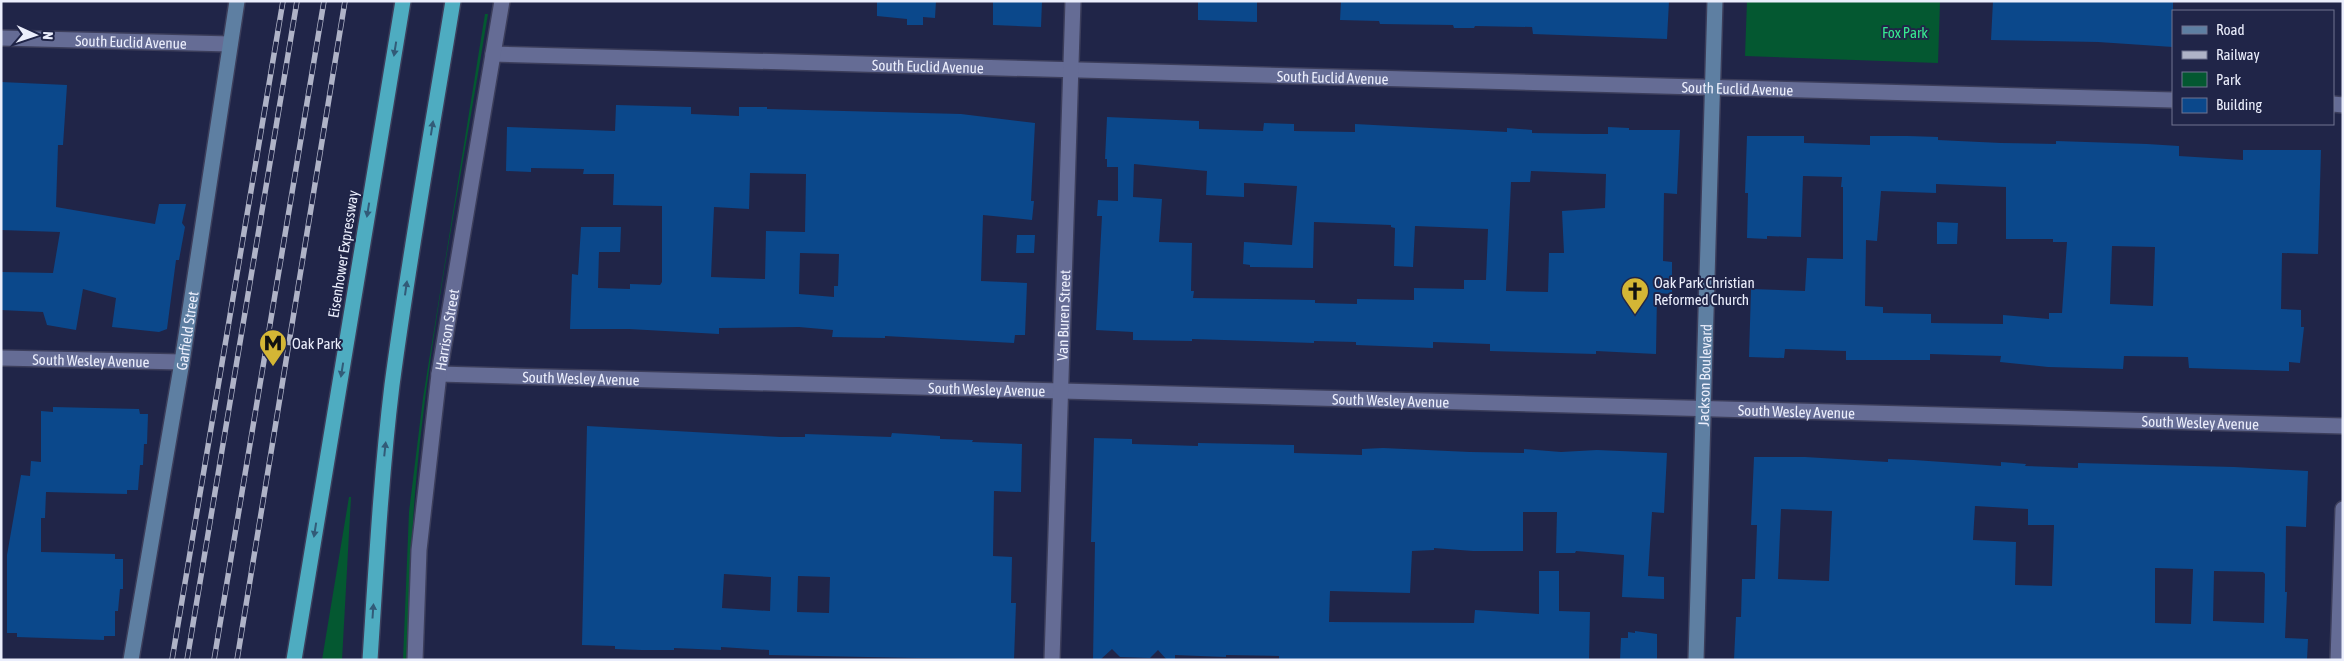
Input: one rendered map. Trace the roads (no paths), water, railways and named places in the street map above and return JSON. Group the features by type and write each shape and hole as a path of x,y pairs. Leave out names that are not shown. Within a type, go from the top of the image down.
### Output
{"highway":[{"name":"Eisenhower Expressway","path":"294,660 403,1"},
{"path":"370,660 381,492 392,386 411,255 453,1"}],"street":[{"name":"Garfield Street","path":"130,660 182,362 237,1"},
{"name":"Harrison Street","path":"415,660 419,550 439,374 502,1"},
{"name":"Van Buren Street","path":"1052,660 1073,1"},
{"name":"Jackson Boulevard","path":"1696,660 1715,1"},
{"name":"South Euclid Avenue","path":"1,38 230,44"},
{"name":"South Euclid Avenue","path":"493,54 2172,100"},
{"name":"South Wesley Avenue","path":"1,358 182,362"},
{"name":"South Wesley Avenue","path":"439,374 2343,426"},
{"path":"2338,660 2343,509"}],"railway":[{"path":"172,660 283,1"},
{"path":"187,660 297,1"},
{"path":"214,660 324,1"},
{"path":"237,660 345,1"}],"place":[{"name":"Oak Park Christian Reformed Church","path":"1635,315"},
{"name":"Oak Park","path":"273,367"}],"park label":[{"name":"Fox Park","path":"1905,32"}]}
